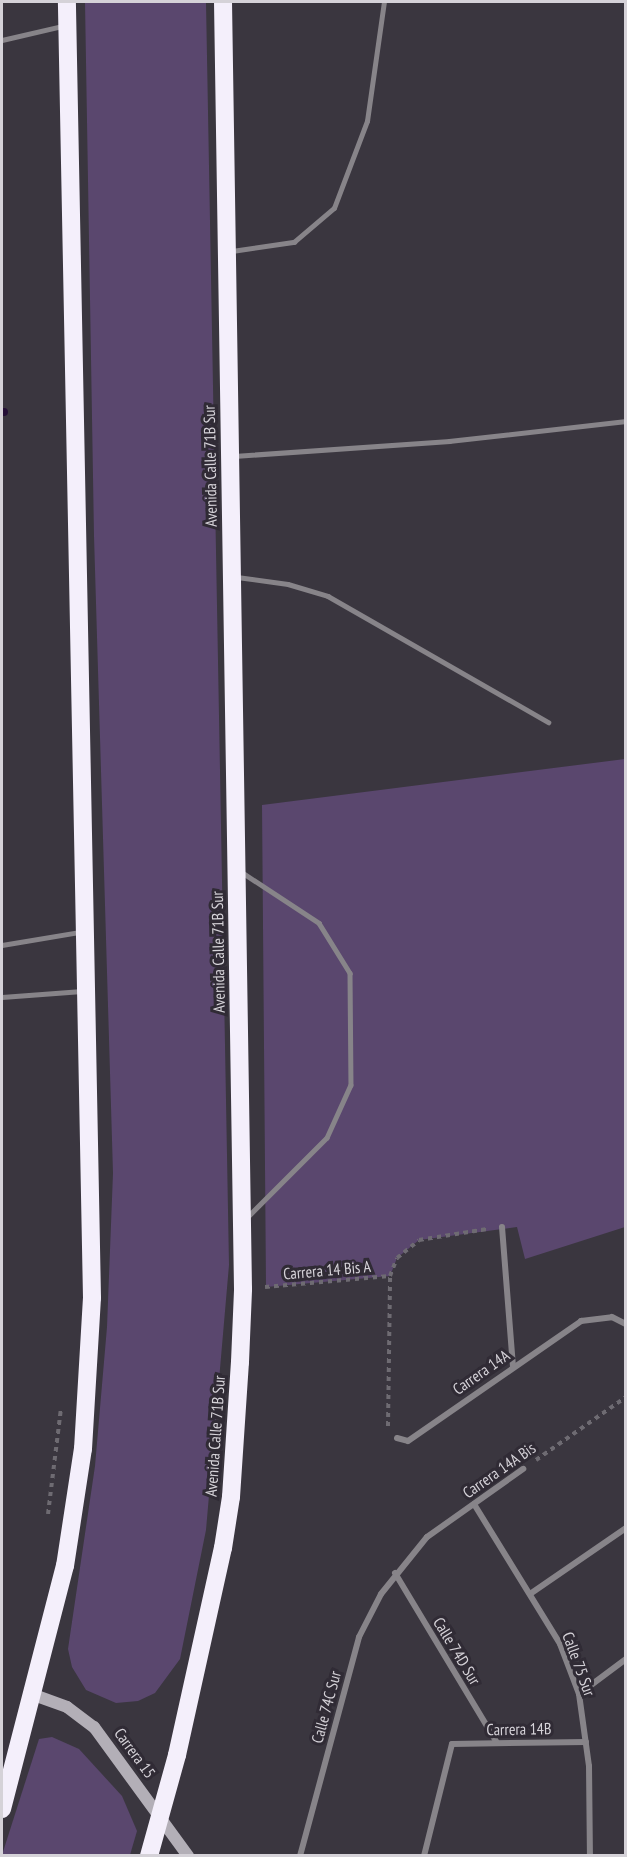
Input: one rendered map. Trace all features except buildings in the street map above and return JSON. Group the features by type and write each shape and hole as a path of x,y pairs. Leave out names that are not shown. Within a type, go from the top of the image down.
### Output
{"highway":[{"path":"2,1809 34,1695 65,1566 89,1376 92,1298 67,2"},
{"name":"Avenida Calle 71B Sur","path":"149,1856 161,1819 209,1619 231,1497 243,1289 223,2"}],"street":[{"path":"502,1227 513,1365"},
{"name":"Carrera 14A","path":"397,1438 408,1441 513,1365 581,1321 612,1317 626,1324"},
{"name":"Carrera 14A Bis","path":"395,1573 427,1537 523,1469"},
{"name":"Calle 75 Sur","path":"474,1504 560,1644 579,1694 586,1742 590,1856"},
{"path":"530,1594 626,1528"},
{"name":"Calle 74D Sur","path":"395,1573 497,1743"},
{"name":"Calle 74C Sur","path":"300,1856 359,1637 395,1573"},
{"path":"579,1694 626,1659"},
{"name":"Carrera 15","path":"34,1695 67,1707 94,1726 188,1856"},
{"name":"Carrera 14B","path":"424,1856 452,1744 586,1742"}],"lane":[{"path":"226,252 294,242 334,208 367,121 385,14 384,2"},
{"path":"2,40 68,25"},
{"path":"230,456 449,441 626,421"},
{"path":"231,576 288,584 327,596 548,722"},
{"path":"236,868 319,923 350,973 351,1085 327,1138 241,1223"},
{"path":"2,945 86,932"},
{"path":"2,997 87,991"}],"path":[{"name":"Carrera 14 Bis A","path":"243,1289 390,1276 397,1258 419,1240 502,1227"},
{"path":"390,1276 388,1429 397,1438"},
{"path":"46,1525 62,1395"},
{"name":"Carrera 14A Bis","path":"523,1469 626,1397"}],"shaded area":[{"path":"85,2 206,2 229,1265 206,1530 180,1659 155,1693 138,1701 116,1703 86,1690 72,1667 68,1649 95,1466 107,1327 113,1173 94,536"},
{"path":"625,759 625,1227 525,1259 517,1227 419,1240 397,1258 390,1276 266,1287 262,805"},
{"path":"52,1737 79,1749 122,1796 137,1831 130,1855 2,1855 39,1739"}]}
